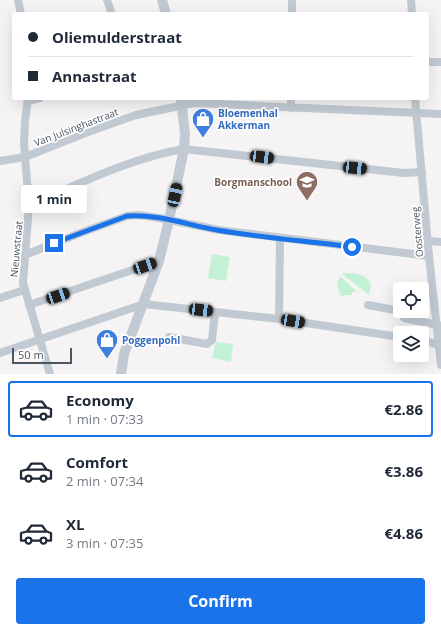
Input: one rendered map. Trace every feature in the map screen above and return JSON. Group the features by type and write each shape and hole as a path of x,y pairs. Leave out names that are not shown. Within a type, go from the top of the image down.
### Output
{"street":[{"path":"18,0 21,12"},
{"path":"107,0 111,12"},
{"path":"162,0 165,12"},
{"path":"292,0 292,12"},
{"path":"411,0 412,12"},
{"path":"429,62 441,62"},
{"name":"Nieuwstraat","path":"28,100 24,131 29,205 24,290 50,374"},
{"path":"291,100 291,108"},
{"name":"Oosterweg","path":"415,100 415,114 441,365"},
{"path":"121,374 124,354 159,261 170,220 186,134 182,102"},
{"name":"Van Julsinghastraat","path":"0,161 25,157 136,115 182,102 415,114 441,114"},
{"path":"29,205 133,161 159,153 184,149 404,173 422,172"},
{"path":"25,255 127,216 148,216 219,230 429,256"},
{"path":"279,319 280,238"},
{"path":"428,241 441,242"},
{"path":"29,306 159,261"},
{"path":"0,298 24,290"},
{"path":"0,353 144,304 279,319 393,336"},
{"path":"368,305 393,310"},
{"path":"169,337 207,344 212,340 215,312"},
{"path":"404,318 438,325"},
{"path":"429,342 439,345"}],"green space":[{"path":"212,254 230,257 226,281 208,278"},
{"path":"342,274 361,275 367,279 371,286 369,295"},
{"path":"340,276 357,292 352,292 352,295 345,295 343,297 340,294 337,285"},
{"path":"216,342 233,344 231,362 212,358"}],"place":[{"name":"Bloemenhal Akkerman","path":"203,138"},
{"name":"Borgmanschool","path":"307,202"},
{"name":"Poggenpohl","path":"107,360"}],"route":[{"path":"54,243 127,216 138,215 219,230 352,247"}]}
